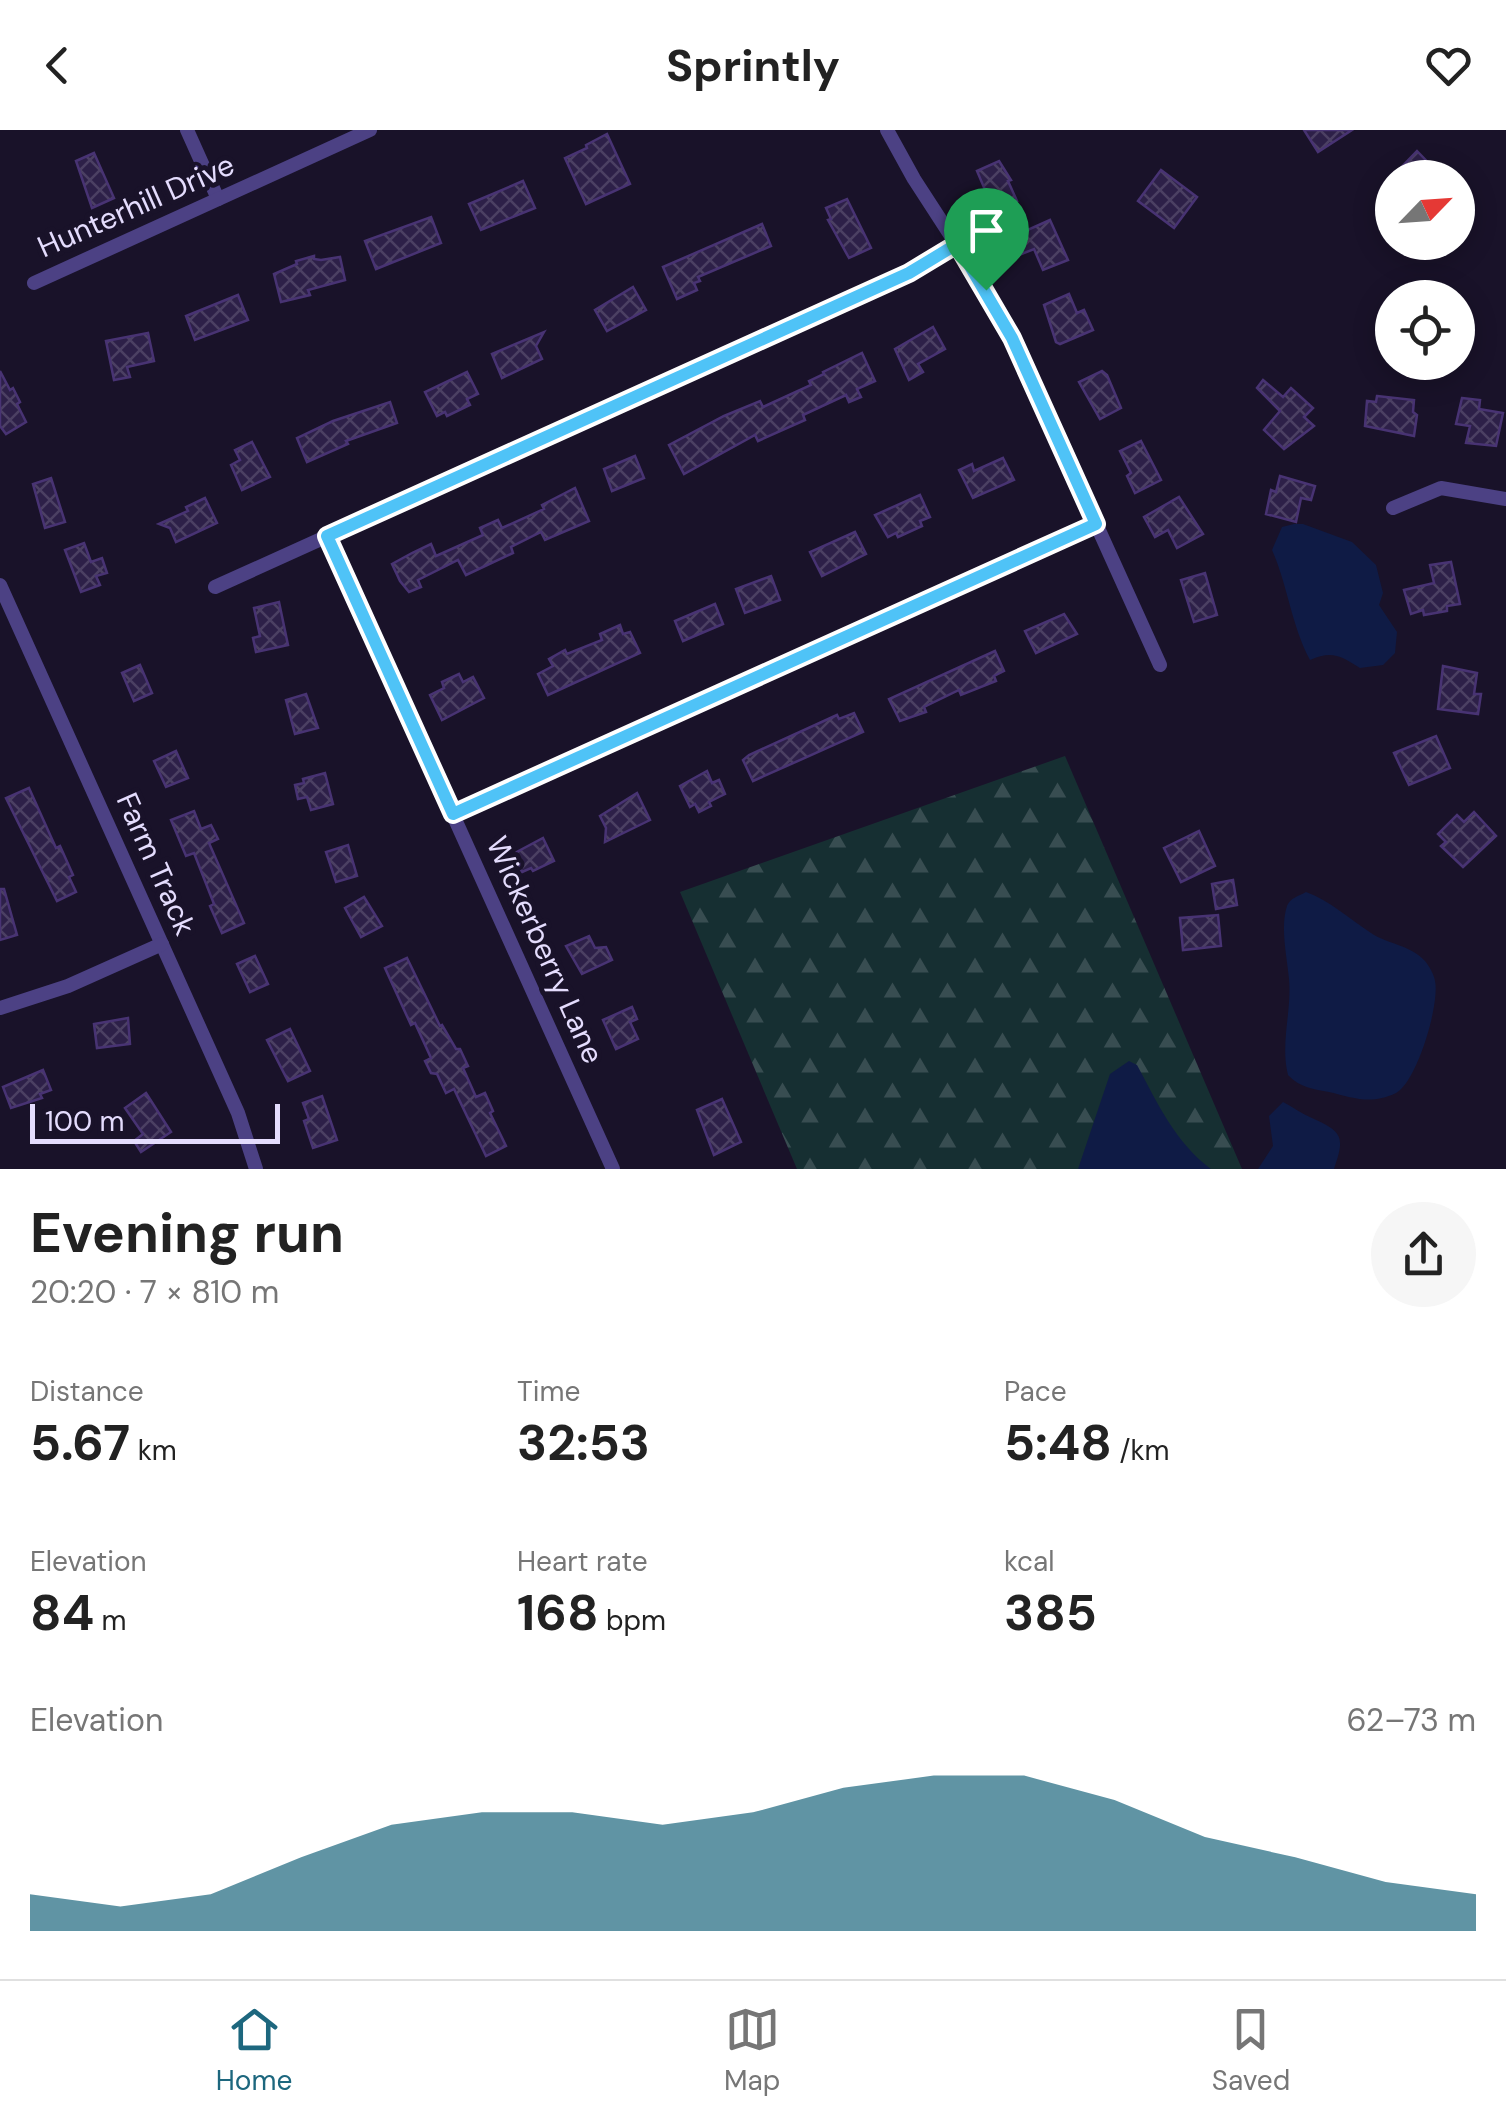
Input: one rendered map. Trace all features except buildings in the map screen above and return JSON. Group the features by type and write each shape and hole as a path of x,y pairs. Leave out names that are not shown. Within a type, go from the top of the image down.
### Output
{"street":[{"path":"187,130 218,199"},
{"name":"Hunterhill Drive","path":"34,282 370,130"},
{"path":"888,130 1012,338 1160,665"},
{"path":"215,587 909,273 957,244"},
{"path":"1393,508 1441,488 1506,499"},
{"path":"453,814 1096,524"},
{"name":"Wickerberry Lane","path":"327,536 613,1169"},
{"name":"Farm Track","path":"0,585 238,1113 256,1169"},
{"path":"0,1008 68,986 162,944"}],"green space":[{"path":"1065,756 1242,1169 797,1169 680,892"}],"water":[{"path":"1294,524 1352,542 1376,565 1383,593 1379,605 1397,632 1395,653 1383,665 1360,668 1330,655 1310,660 1272,550 1282,527"},
{"path":"1306,892 1377,937 1413,951 1432,973 1436,992 1425,1042 1412,1074 1396,1093 1370,1100 1355,1098 1307,1087 1288,1075 1285,1051 1289,991 1284,923 1288,903"},
{"path":"1129,1061 1137,1065 1177,1135 1211,1169 1078,1169 1110,1074"},
{"path":"1283,1102 1339,1137 1334,1169 1258,1169 1273,1146 1269,1116"}],"route":[{"path":"957,244 986,290 1012,338 1096,524 453,814 327,536 909,273 957,244"}]}
